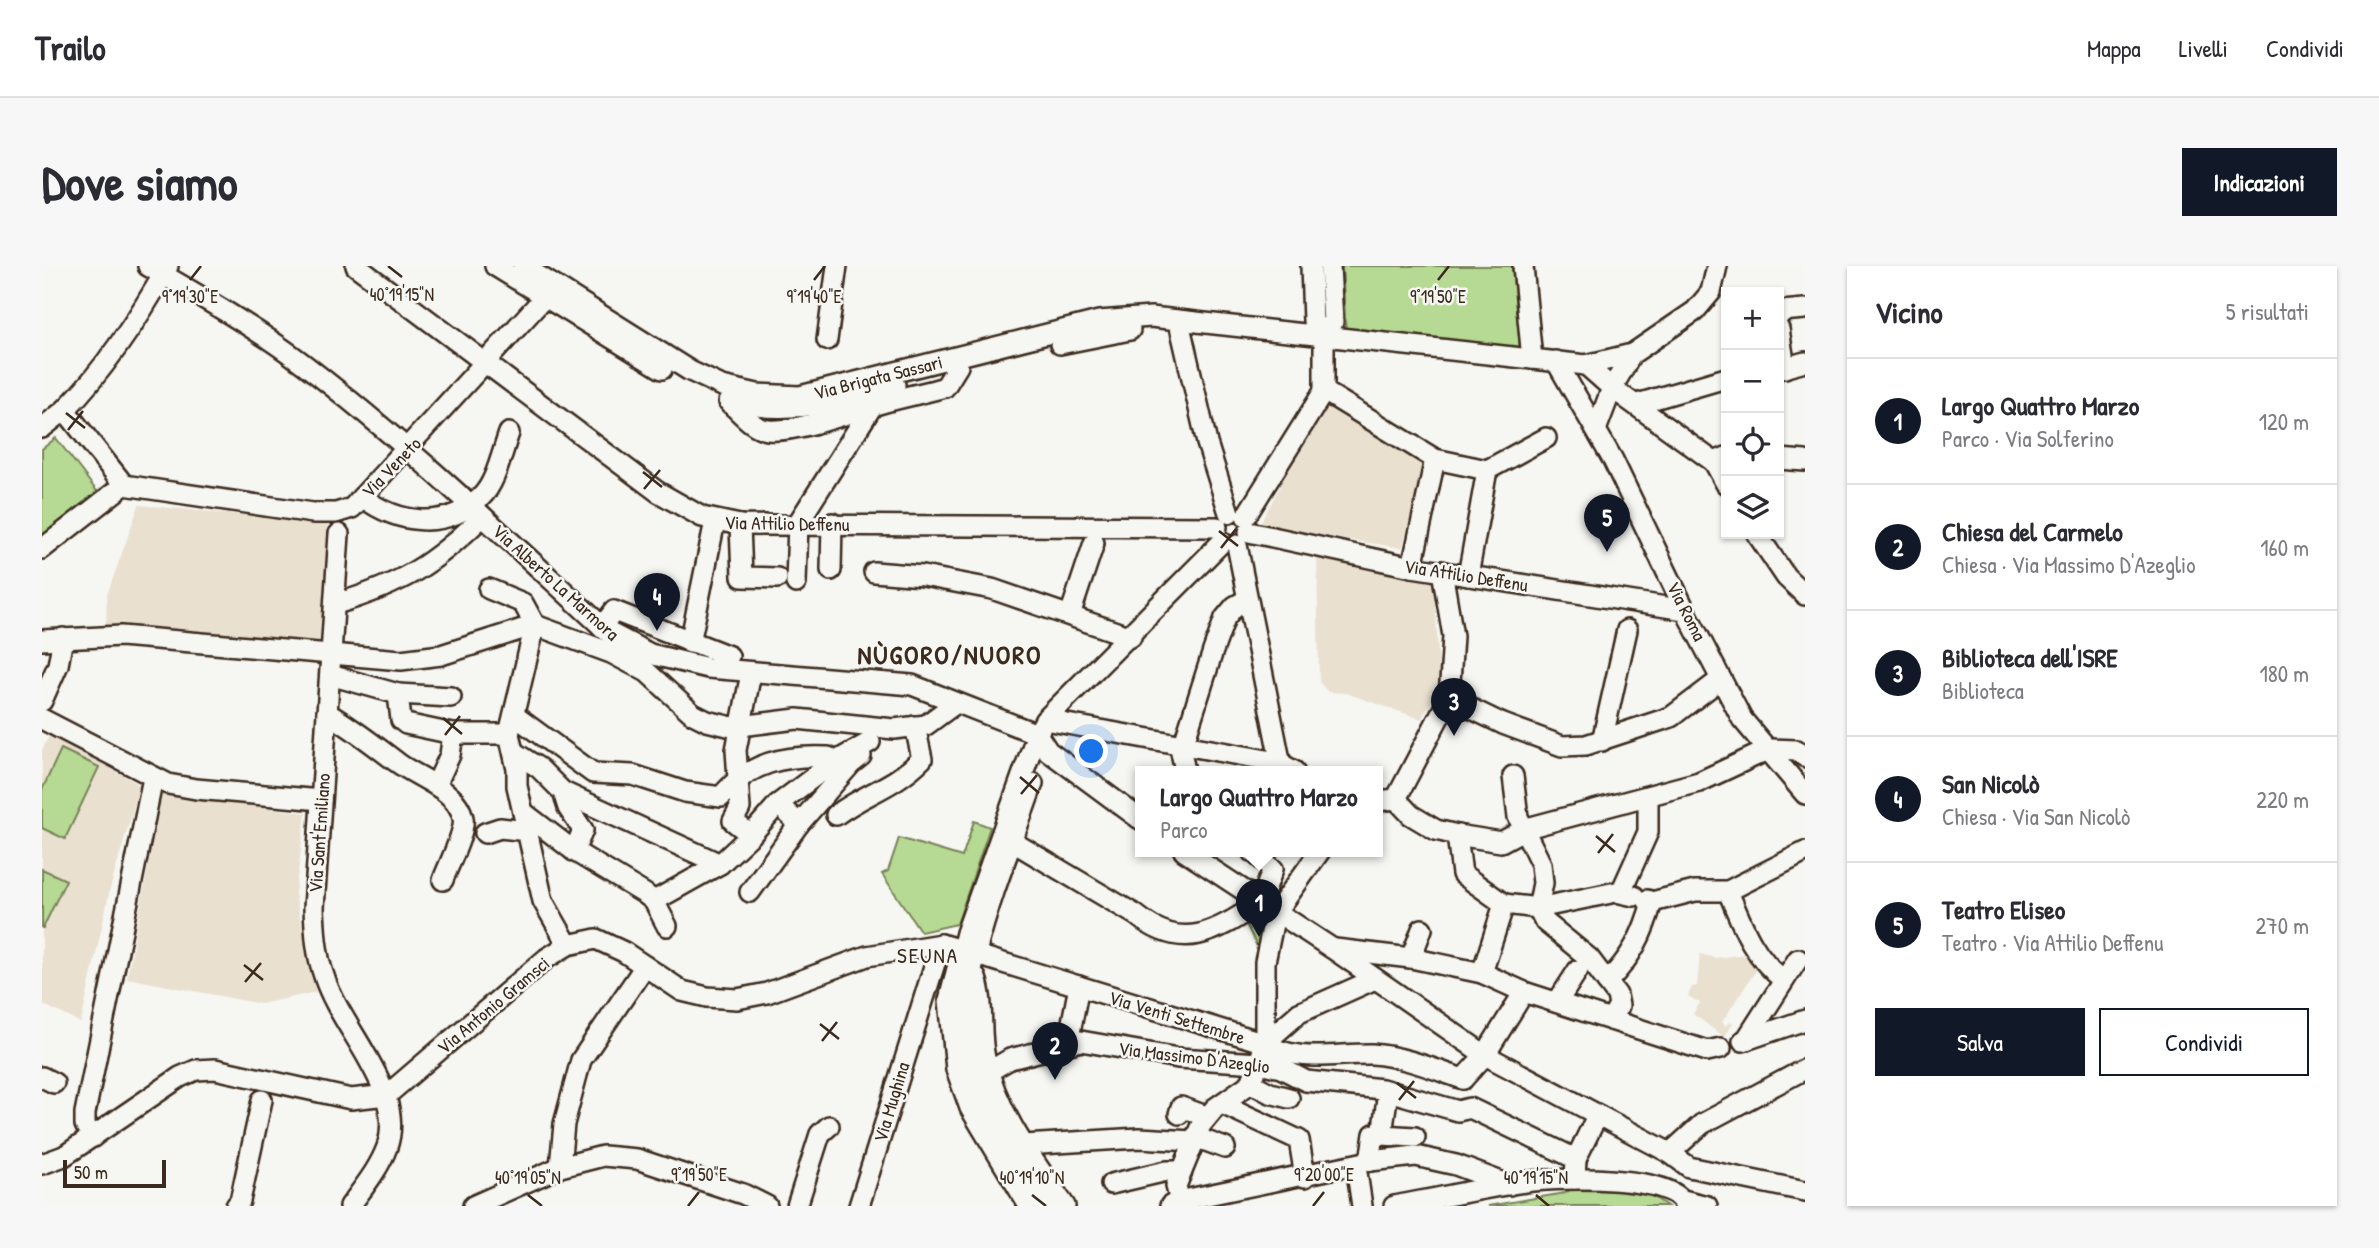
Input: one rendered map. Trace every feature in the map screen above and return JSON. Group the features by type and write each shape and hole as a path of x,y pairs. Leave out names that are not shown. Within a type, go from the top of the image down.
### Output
{"street":[{"name":"Via Attilio Deffenu","path":"356,266 658,492 715,521 740,525 832,523 1233,529 1412,566 1685,610"},
{"name":"Via Brigata Sassari","path":"495,266 550,292 690,372 722,386 757,394 800,396 820,393 1099,321 1151,317 1586,365"},
{"name":"Via Brigata Sassari","path":"523,266 550,292 686,384 729,401 766,409 795,409 844,402 958,366 1103,334 1179,322"},
{"path":"827,340 837,266"},
{"path":"1311,266 1313,321 1324,338"},
{"path":"1029,1206 970,1108 956,1069 950,1000 970,958 1007,839 1037,722 1131,637 1233,529 1324,391 1324,338 1333,322 1330,266"},
{"path":"1523,266 1532,359"},
{"path":"1586,365 1632,354 1695,311 1711,292 1717,266"},
{"path":"42,428 65,410 94,380 131,329 160,269"},
{"name":"Via Alberto La Marmora","path":"160,269 304,364 409,449 602,627 648,663 912,685 956,703 1037,722 1183,746 1276,766"},
{"name":"Via Veneto","path":"124,485 313,513 336,513 352,508 409,449 550,292"},
{"path":"1784,312 1805,309"},
{"path":"1179,322 1207,443 1233,529 1246,600 1285,766"},
{"path":"1592,423 1632,354"},
{"name":"Via Roma","path":"1556,361 1592,423 1742,719 1805,794"},
{"path":"1784,367 1805,362"},
{"path":"1586,365 1612,388 1720,459"},
{"name":"Via Brigata Sassari","path":"729,401 753,425 766,430 842,418 873,405 945,387 958,366"},
{"path":"1637,404 1721,379"},
{"path":"1324,391 1435,459 1487,470 1546,438"},
{"path":"740,525 742,577 787,580 798,523 873,405"},
{"path":"42,549 124,485 65,410"},
{"path":"336,604 387,588 446,552 475,511 509,433"},
{"path":"1412,566 1435,459"},
{"path":"1784,459 1805,461"},
{"path":"1468,576 1487,470"},
{"path":"362,497 379,510 413,519 448,519 475,511"},
{"path":"691,643 715,521"},
{"path":"831,570 832,523"},
{"name":"Via Sant'Emiliano","path":"339,534 314,908 316,944 324,977 337,1007 387,1094 391,1123 387,1146 376,1170 350,1206"},
{"path":"1760,539 1786,577 1805,595"},
{"path":"1070,615 1094,543"},
{"path":"1442,571 1453,636 1449,698 1387,800 1436,830 1501,842 1524,830 1584,811 1699,782 1770,750 1802,752"},
{"path":"874,572 923,576 992,589 1131,637"},
{"path":"489,589 523,603 535,625 513,734 525,822 543,901 568,945"},
{"path":"1185,766 1183,746 1225,618 1235,606 1246,600"},
{"path":"602,627 614,611 729,656"},
{"path":"42,640 121,636 401,660 422,659 535,625 611,653 648,663 693,714 707,721 741,727 797,719 880,740"},
{"path":"1602,741 1626,630"},
{"path":"42,701 58,665 63,638"},
{"path":"751,673 736,750 740,807 733,821 751,835"},
{"path":"330,675 398,694 451,697"},
{"path":"1449,698 1503,724 1562,746 1602,741 1671,717 1721,679"},
{"path":"398,694 401,720 406,724 453,734 513,734 593,773 633,775 685,792 721,797 736,778 791,756 828,757 831,764"},
{"path":"654,901 720,864 751,835 778,804 831,764 880,740 915,726 926,725 956,703"},
{"path":"327,713 364,735 399,764 436,785 458,806 463,825 443,880"},
{"path":"42,719 152,778 196,789 321,800"},
{"path":"1037,722 1048,751 1135,815"},
{"path":"836,815 887,788 922,759 915,726"},
{"path":"436,785 450,754 453,734"},
{"path":"513,734 539,768 563,792 720,864"},
{"path":"750,892 799,824 851,764 880,740"},
{"path":"1513,776 1518,817 1541,864 1543,883 1538,908 1545,922 1574,943 1617,995 1619,1006 1611,1020"},
{"path":"93,1137 85,1125 85,1113 152,778"},
{"path":"563,792 568,808 583,830 574,851"},
{"path":"1607,982 1630,959 1645,929 1638,898 1648,832 1648,797"},
{"path":"778,804 799,824"},
{"path":"485,833 525,822 627,882 654,901 667,926"},
{"path":"1457,835 1462,874 1504,904 1538,908 1695,891 1728,891 1805,852"},
{"path":"1007,839 1136,915 1152,928 1173,937 1197,936 1267,909 1315,857"},
{"path":"1193,857 1267,909 1333,949 1485,1055 1670,1153 1689,1167 1805,1191"},
{"path":"1259,857 1273,869 1267,909 1265,1043 1251,1083 1206,1116 1176,1186 1177,1204 1363,1163 1416,1156 1456,1165 1509,1185"},
{"path":"1728,891 1744,930 1765,966 1784,980"},
{"path":"1482,974 1504,904"},
{"path":"1411,958 1422,929"},
{"name":"Via Antonio Gramsci","path":"387,1094 547,958 568,945 596,939 645,966 682,991 707,997 737,999 767,993 867,956 941,944 970,958"},
{"name":"Via Mughina","path":"859,1206 941,944"},
{"path":"1333,949 1411,958 1482,974 1524,992 1707,1051 1805,1020"},
{"path":"970,958 982,1004 980,1030 988,1072 1024,1145 1065,1206"},
{"path":"970,958 966,1008 970,1062 981,1095 1002,1136 1047,1206"},
{"name":"Via Venti Settembre","path":"970,958 1079,986 1265,1043 1275,1050 1313,1056 1374,1054 1463,1079"},
{"path":"1746,1040 1784,980 1803,961"},
{"path":"560,1167 564,1124 581,1060 645,966"},
{"path":"1558,1001 1577,970"},
{"path":"1265,1043 1299,1013 1374,979"},
{"path":"1068,1043 1079,986"},
{"path":"1469,1108 1474,1100 1462,1087 1463,1079 1485,1055 1524,992"},
{"path":"925,999 950,1000"},
{"name":"Via Massimo D'Azeglio","path":"988,1072 1010,1059 1081,1041 1178,1058 1259,1063 1280,1068 1306,1081 1388,1091 1458,1111 1469,1108 1576,1159"},
{"path":"42,1164 64,1156 180,1077 196,1070 215,1069 351,1099 370,1099 387,1094"},
{"path":"1670,1153 1703,1124 1805,1069"},
{"path":"1251,1083 1270,1093 1289,1098"},
{"path":"1382,1135 1388,1091"},
{"path":"236,1206 240,1201 262,1100"},
{"path":"1222,1104 1299,1139 1305,1177"},
{"path":"1179,1114 1181,1107 1206,1116"},
{"path":"1575,1180 1576,1159 1597,1116"},
{"path":"797,1206 820,1135 829,1126"},
{"path":"1362,1206 1363,1163 1374,1134 1415,1137"},
{"path":"1024,1145 1139,1138 1194,1139 1226,1148"},
{"path":"473,1206 560,1167 603,1156 637,1159 743,1194 767,1206"},
{"path":"1681,1199 1689,1167"},
{"path":"1111,1184 1167,1171 1182,1171"},
{"path":"1394,1206 1509,1185 1575,1180 1647,1183 1681,1199 1707,1206"}],"shaded area":[{"path":"1323,404 1424,464 1402,548 1259,526"},
{"path":"139,505 328,523 320,641 106,625 107,595"},
{"path":"1317,554 1434,583 1440,687 1421,719 1346,693 1328,692 1319,682"},
{"path":"50,734 140,785 110,889 81,1023 42,1004 42,750"},
{"path":"162,793 306,813 295,894 316,992 261,1004 127,978"},
{"path":"1754,953 1760,964 1722,1022 1726,1026 1729,1022 1733,1024 1724,1037 1693,1014 1700,1003 1688,996 1692,987 1697,986 1700,954 1715,958"}],"green space":[{"path":"1342,266 1512,266 1520,347 1346,332"},
{"path":"56,438 99,494 42,538 42,449"},
{"path":"61,749 99,767 65,839 42,828 42,790"},
{"path":"974,821 990,827 957,924 921,932 882,874 888,871 899,838 962,857"},
{"path":"42,869 66,880 43,928 42,928"},
{"path":"1253,916 1266,918 1262,957 1245,922"},
{"path":"1579,1184 1651,1195 1667,1206 1488,1206 1565,1193"}],"place":[{"name":"Teatro Eliseo","path":"1607,552"},
{"name":"San Nicolò","path":"657,631"},
{"name":"Biblioteca dell'ISRE","path":"1454,736"},
{"name":"Largo Quattro Marzo","path":"1259,937"},
{"name":"Chiesa del Carmelo","path":"1055,1080"}],"district":[{"name":"NÙGORO/NUORO","path":"950,654"},
{"name":"SEUNA","path":"928,955"}]}
